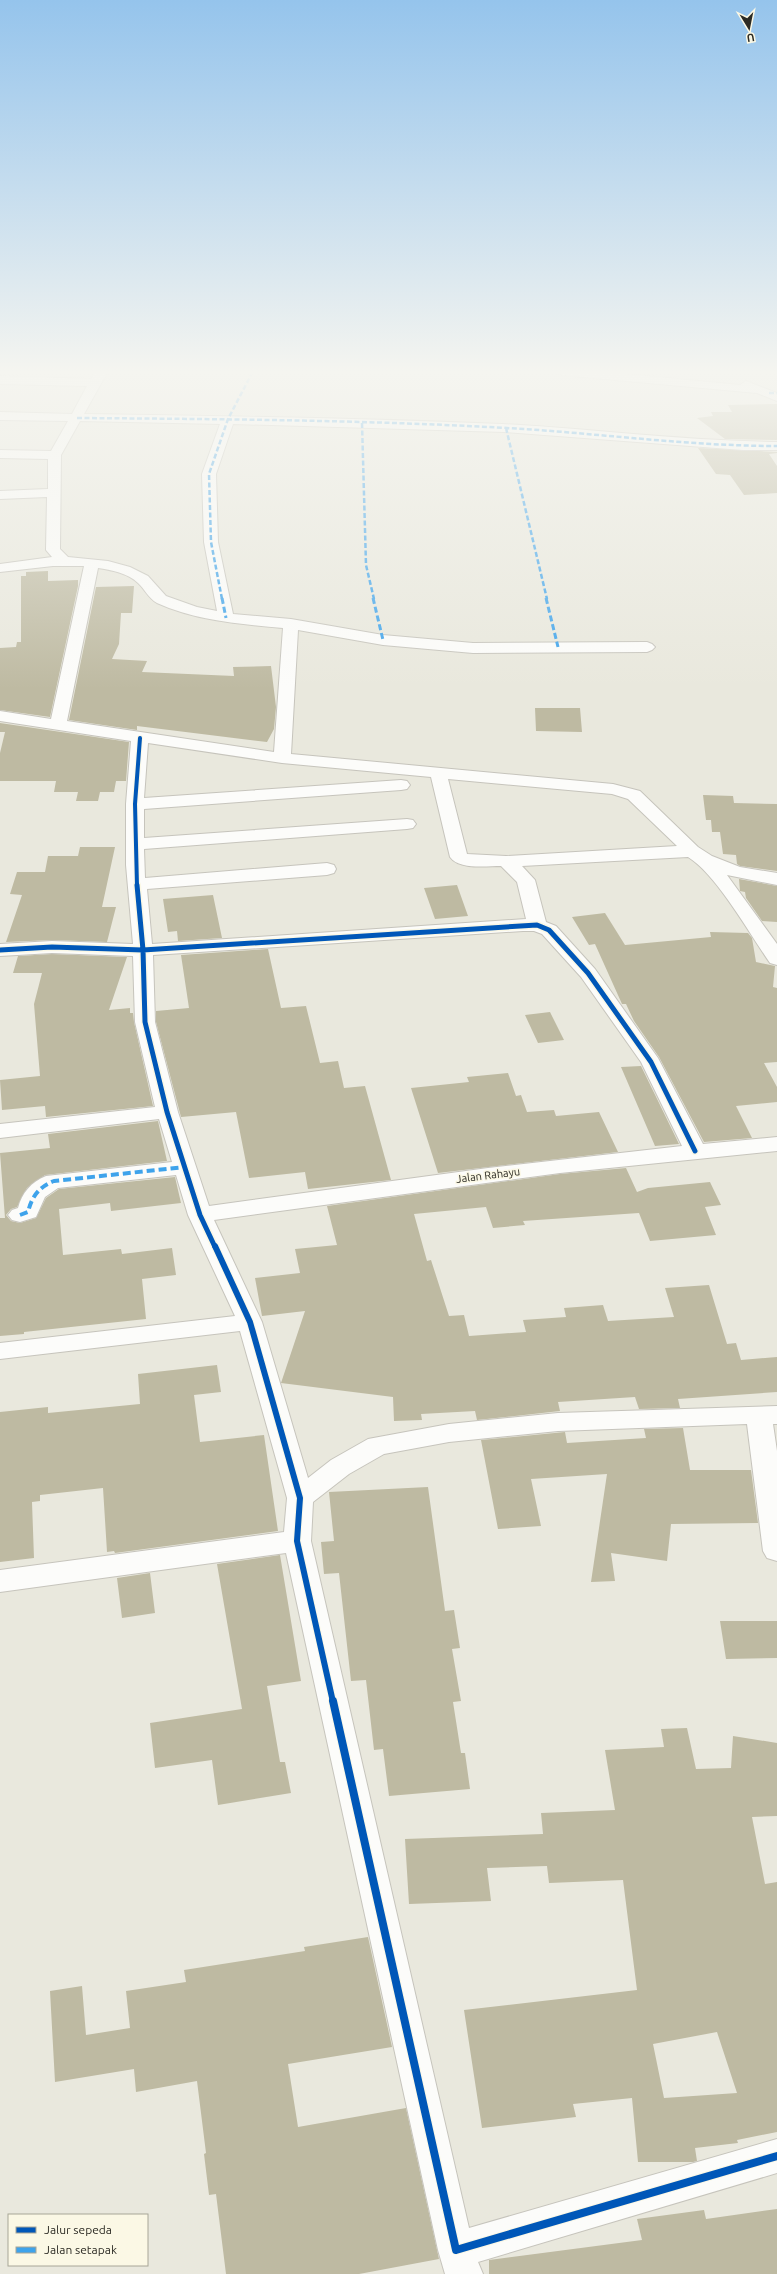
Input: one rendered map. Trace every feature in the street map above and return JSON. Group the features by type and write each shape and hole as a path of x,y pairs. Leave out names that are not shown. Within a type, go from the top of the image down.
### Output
{"street":[{"path":"54,477 54,550 64,561"},
{"path":"210,477 211,542 226,618"},
{"path":"0,495 54,493"},
{"path":"0,568 64,561 92,563 118,568 141,577 159,598 226,618 292,624 383,640 474,648 647,647"},
{"path":"58,726 92,563"},
{"path":"282,758 292,624"},
{"path":"0,716 58,726 282,758 597,787 634,795 699,856 752,921 777,959"},
{"path":"140,738 135,804 135,844 143,950 145,1022 167,1112 200,1215 250,1322 300,1498 297,1541 460,2262 777,2156"},
{"path":"438,772 459,857 478,861 506,862 699,856 736,872 777,879"},
{"path":"135,804 401,785"},
{"path":"135,844 407,824"},
{"path":"506,862 526,880 537,925"},
{"path":"137,884 327,869"},
{"path":"0,950 52,947 143,950 537,925 549,930 588,973 651,1062 695,1151"},
{"path":"0,1131 167,1112"},
{"name":"Jalan Rahayu","path":"200,1215 480,1175 695,1151 777,1144"},
{"path":"20,1215 28,1212 31,1201 37,1189 43,1184 54,1180 185,1167"},
{"path":"0,1351 250,1322"},
{"path":"300,1498 340,1467 377,1446 449,1433 558,1422 768,1415 777,1551"},
{"path":"0,1581 297,1541"}],"building":[{"path":"731,477 777,477 777,493 744,495"},
{"path":"48,571 48,581 78,580 78,586 50,717 0,710 0,648 16,647 17,642 21,642 21,576 26,576 26,572"},
{"path":"134,586 132,613 121,613 119,644 112,659 147,661 142,672 234,676 233,667 271,666 276,707 274,729 267,742 137,726 137,730 69,720 96,587"},
{"path":"535,708 580,708 582,732 536,731"},
{"path":"0,723 129,742 126,781 116,781 114,792 100,792 98,801 76,801 78,792 54,792 56,781 0,781 0,753 5,732 0,732"},
{"path":"703,795 733,796 734,803 777,804 777,871 740,866 737,864 736,855 723,854 720,832 712,832 711,820 706,820"},
{"path":"80,847 115,847 102,907 116,907 107,942 52,940 6,942 22,895 10,894 17,872 45,872 48,856 78,856"},
{"path":"739,879 777,886 777,922 762,921 746,898 745,892 740,891"},
{"path":"457,885 468,916 435,919 424,888"},
{"path":"213,895 222,938 178,941 177,931 168,932 163,899"},
{"path":"605,913 625,945 711,937 710,932 748,933 752,938 756,962 775,966 773,987 777,988 777,1062 764,1063 777,1087 777,1102 736,1106 752,1138 704,1142 659,1057 634,1021 626,1004 622,1004 595,944 589,945 572,917"},
{"path":"268,949 281,1008 306,1006 320,1063 338,1061 344,1088 365,1086 391,1180 308,1189 305,1172 249,1178 236,1112 181,1117 156,1022 156,1011 189,1008 181,955"},
{"path":"52,954 127,957 109,1010 130,1008 130,1013 133,1013 153,1106 46,1117 45,1106 2,1110 0,1080 40,1076 34,1004 42,973 13,973 18,956"},
{"path":"550,1012 564,1040 538,1043 525,1015"},
{"path":"641,1066 679,1144 655,1146 621,1067"},
{"path":"508,1073 516,1096 521,1095 527,1112 554,1110 556,1116 599,1112 618,1152 438,1173 411,1088 469,1082 467,1077"},
{"path":"158,1121 167,1161 45,1175 27,1188 17,1207 11,1209 6,1215 11,1221 20,1223 36,1218 46,1198 59,1189 175,1177 181,1203 111,1211 110,1203 59,1209 63,1255 121,1249 122,1254 172,1248 176,1275 142,1279 146,1319 0,1336 0,1218 5,1218 0,1153 50,1148 48,1134"},
{"path":"626,1168 637,1192 648,1188 710,1182 721,1205 705,1207 716,1235 650,1241 639,1213 523,1221 525,1225 493,1228 486,1207 414,1214 427,1261 431,1260 449,1316 464,1315 469,1336 526,1332 523,1320 566,1317 564,1308 603,1305 608,1321 674,1317 665,1288 709,1285 727,1344 736,1343 741,1360 777,1357 777,1392 678,1399 680,1408 639,1409 635,1397 558,1402 560,1411 477,1420 475,1411 421,1414 422,1420 394,1421 393,1397 281,1383 305,1311 262,1316 255,1278 300,1273 295,1249 337,1245 327,1206 560,1174"},
{"path":"217,1365 221,1392 194,1395 200,1442 264,1435 278,1531 115,1553 114,1551 107,1552 103,1488 40,1495 40,1501 32,1502 34,1558 0,1562 0,1412 48,1407 48,1413 140,1404 138,1374"},
{"path":"683,1428 690,1470 751,1470 758,1523 671,1524 667,1561 611,1553 615,1581 591,1582 607,1474 531,1479 541,1526 498,1529 481,1440 565,1432 567,1443 646,1438 644,1429"},
{"path":"428,1487 445,1611 454,1610 460,1648 452,1649 461,1701 453,1702 461,1753 465,1753 470,1789 389,1796 383,1749 374,1750 366,1680 351,1681 339,1573 324,1574 321,1542 334,1541 329,1492"},
{"path":"280,1555 301,1681 267,1686 280,1762 285,1762 291,1793 218,1805 212,1760 155,1768 150,1723 242,1709 217,1564"},
{"path":"150,1573 155,1613 122,1618 117,1578"},
{"path":"720,1621 777,1621 777,1658 726,1659"},
{"path":"687,1728 696,1769 731,1768 733,1736 777,1743 777,1816 752,1817 765,1884 777,1882 777,2132 737,2140 738,2143 695,2148 697,2161 693,2162 638,2162 632,2098 573,2104 576,2117 482,2128 464,2010 637,1990 623,1880 549,1883 547,1866 487,1868 491,1901 409,1904 405,1839 543,1834 541,1813 615,1810 605,1750 664,1747 661,1729","holes":["717,2032 737,2093 664,2098 653,2044"]},
{"path":"368,1937 392,2047 288,2064 298,2127 406,2108 439,2259 359,2274 226,2274 216,2194 209,2195 204,2154 206,2153 197,2081 136,2092 134,2069 55,2082 50,1991 82,1986 86,2035 130,2028 126,1991 186,1982 184,1970 305,1951 304,1947"},
{"path":"777,2209 777,2274 489,2274 489,2260 642,2240 637,2219 704,2210 706,2219"}],"marked path":[{"path":"209,477 211,542 226,618"},
{"path":"364,477 366,565 383,640"},
{"path":"518,477 558,647"},
{"path":"20,1215 28,1212 36,1192 48,1183 54,1181 185,1167"}],"cycle path":[{"path":"140,738 135,804 135,865 143,950 145,1022 167,1112 200,1215 250,1322 300,1498 297,1541 456,2250 777,2156"},
{"path":"0,950 52,947 143,950 537,925 549,930 588,973 651,1062 695,1151"}]}
